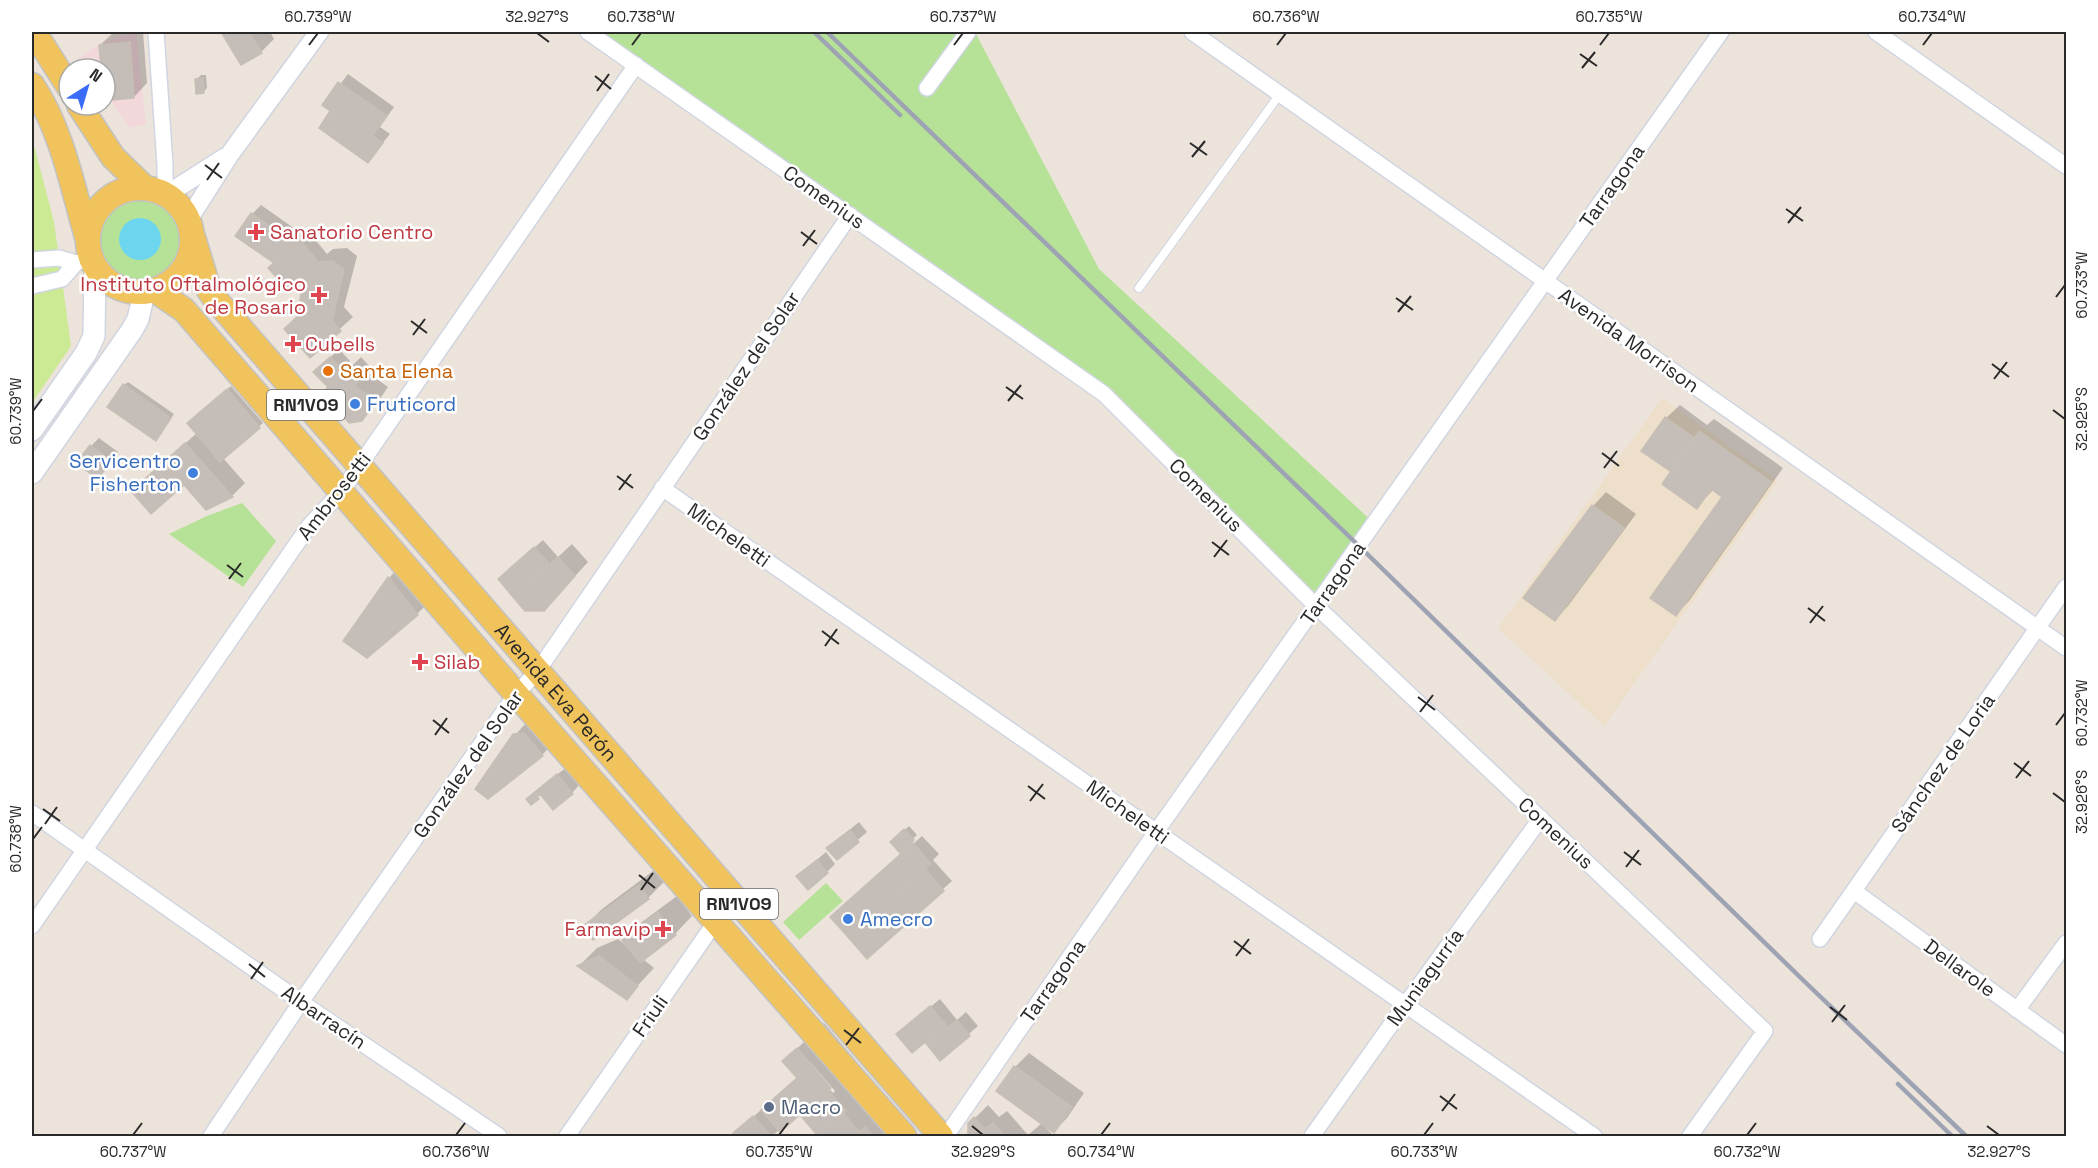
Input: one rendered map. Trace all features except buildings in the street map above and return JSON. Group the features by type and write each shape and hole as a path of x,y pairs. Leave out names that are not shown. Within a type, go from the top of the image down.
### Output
{"main road":[{"path":"34,32 57,68"},
{"path":"32,85 59,138 87,256 94,336 86,353 32,430"},
{"name":"RN1V09","path":"88,117 113,157 179,206 190,227"},
{"path":"87,256 92,219 102,204 114,195 129,189 158,192"},
{"path":"32,473 132,330 150,292 172,282 184,269 191,252 190,227"},
{"name":"Avenida Eva Perón","path":"190,227 209,290 941,1137"},
{"name":"RN1V09","path":"87,256 105,280 123,290 150,292"},
{"name":"Avenida Eva Perón","path":"150,292 184,310 904,1137"}],"street":[{"path":"156,32 165,165 158,192"},
{"path":"190,227 230,154 319,32"},
{"name":"Comenius","path":"588,32 1104,394 1316,606 1765,1031 1690,1137"},
{"path":"927,88 968,32"},
{"name":"Avenida Morrison","path":"1192,32 2067,648"},
{"name":"Tarragona","path":"946,1137 1156,832 1721,32"},
{"path":"1876,32 2067,166"},
{"name":"Ambrosetti","path":"32,926 309,526 342,491 636,65"},
{"path":"158,192 230,154"},
{"name":"González del Solar","path":"211,1137 301,1002 516,694 537,672 850,216"},
{"path":"32,260 87,256"},
{"path":"32,286 62,279 87,256"},
{"name":"Micheletti","path":"662,488 1594,1137"},
{"name":"Sánchez de Loria","path":"1820,939 2067,587"},
{"name":"Albarracín","path":"32,813 301,1002 499,1137"},
{"name":"Muniagurría","path":"1312,1137 1541,818"},
{"name":"Dellarole","path":"1854,891 2067,1045"},
{"name":"Friuli","path":"567,1137 716,921 729,893"},
{"path":"2017,1010 2067,943"}],"lane":[{"path":"1139,288 1280,94"}],"shaded area":[{"path":"136,32 146,124 130,128 117,110 117,57 80,57 99,44"},
{"path":"1662,398 1778,481 1604,726 1498,628"}],"green space":[{"path":"588,32 975,32 1099,269 1375,524 1316,606 1104,394"},
{"path":"32,141 54,222 71,346 32,403"},
{"path":"140,189 160,193 177,204 188,221 192,241 188,261 177,278 160,289 140,293 120,289 103,278 92,261 88,241 92,221 103,204 120,193"},
{"path":"242,503 276,541 243,587 169,534"},
{"path":"826,883 843,901 799,940 783,922"}],"water":[{"path":"140,218 155,224 161,239 155,254 140,260 125,254 119,239 125,224"}],"railway":[{"path":"814,32 900,115"},
{"path":"827,32 1966,1136"},
{"path":"1898,1084 1952,1136"}],"place":[{"name":"Sanatorio Centro","path":"256,232"},
{"name":"Instituto Oftalmológico de Rosario","path":"319,295"},
{"name":"Cubells","path":"293,344"},
{"name":"Santa Elena","path":"328,371"},
{"name":"Fruticord","path":"355,404"},
{"name":"Servicentro Fisherton","path":"193,473"},
{"name":"Silab","path":"420,662"},
{"name":"Amecro","path":"848,919"},
{"name":"Farmavip","path":"663,929"},
{"name":"Macro","path":"769,1107"}]}
